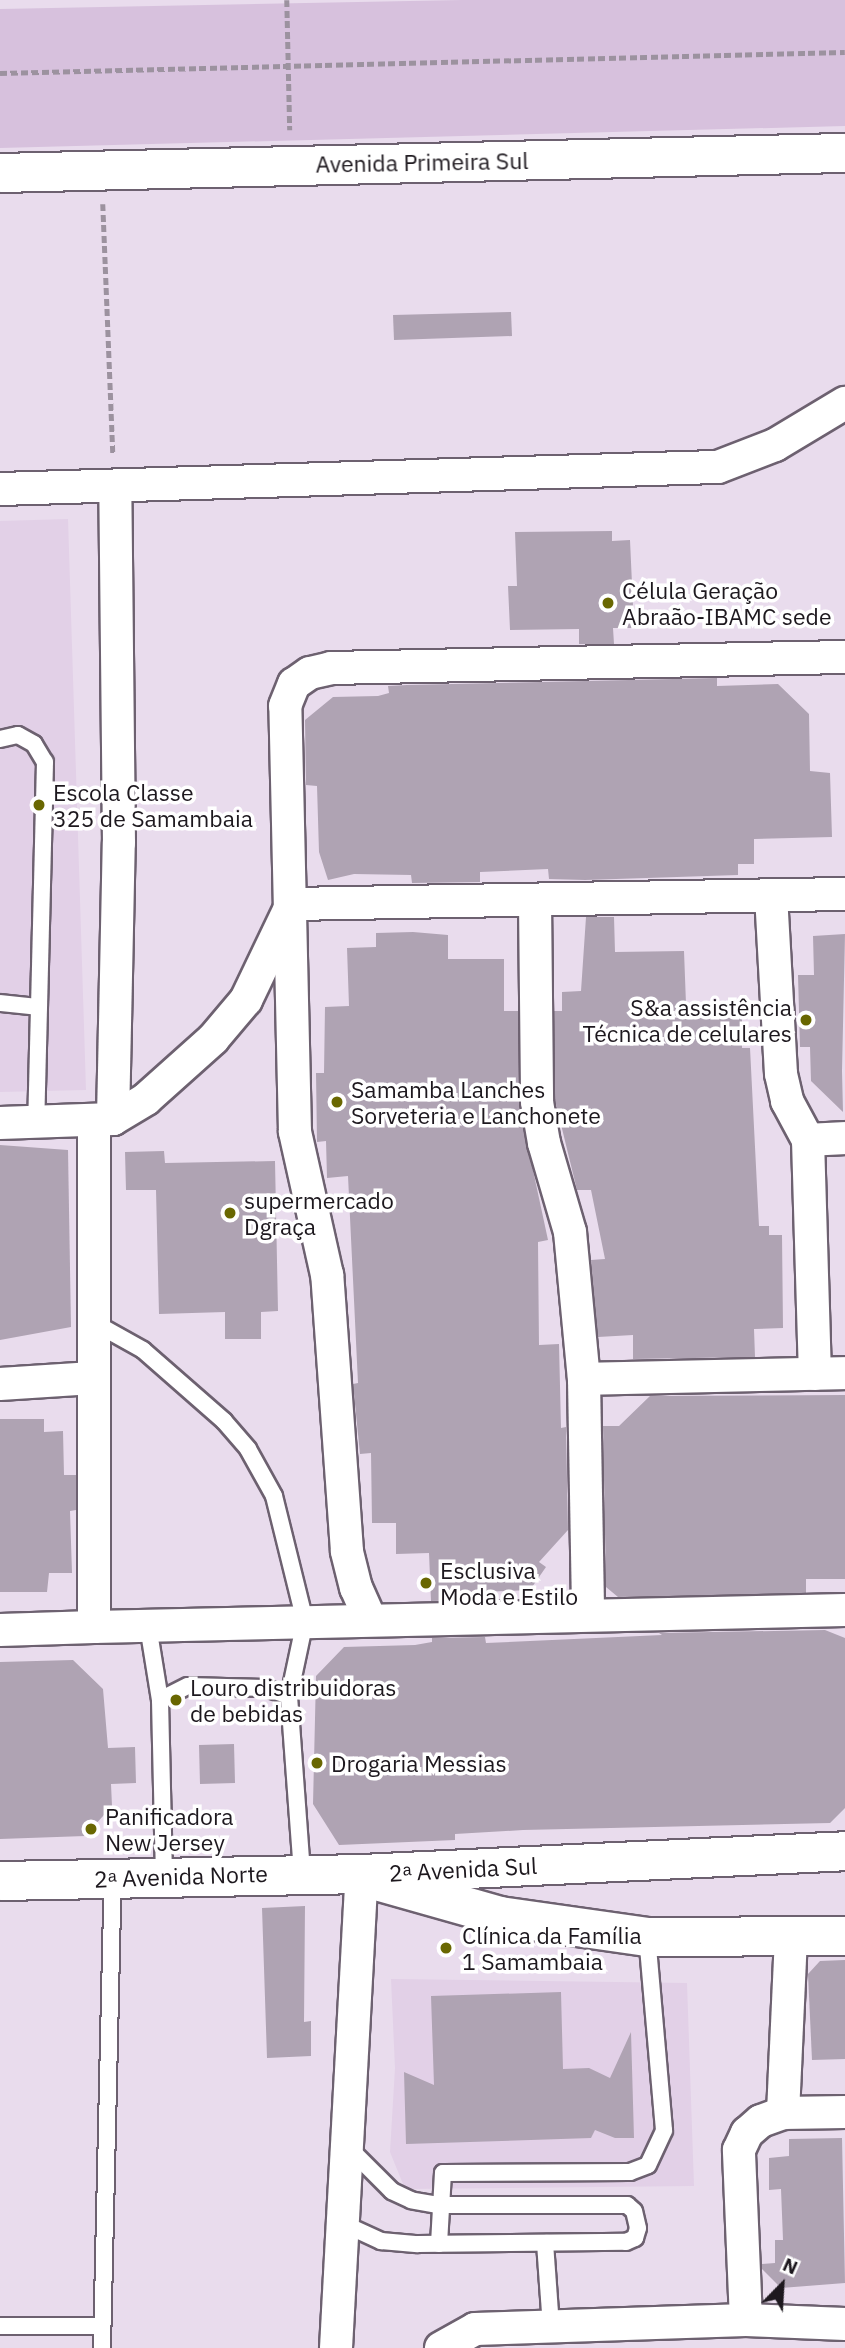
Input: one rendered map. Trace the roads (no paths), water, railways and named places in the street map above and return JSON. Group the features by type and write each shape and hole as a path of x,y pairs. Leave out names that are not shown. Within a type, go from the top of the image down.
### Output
{"street":[{"name":"Avenida Primeira Sul","path":"0,173 845,153"},
{"path":"0,489 718,467 775,444 845,402"},
{"path":"94,1627 93,1321 119,843 115,486"},
{"path":"370,1619 356,1588 347,1551 327,1275 295,1132 292,904 285,706 294,684 310,673 331,668 845,657"},
{"path":"292,904 845,894"},
{"path":"584,1379 830,1373 807,1140 788,1101 781,1074 771,895"},
{"path":"535,901 537,1102 544,1143 570,1232 584,1379 588,1615"},
{"path":"0,1124 104,1121 160,1086 213,1039 246,1000 292,904"},
{"path":"807,1140 845,1138"},
{"path":"0,1384 93,1377"},
{"path":"0,1630 370,1619 845,1610"},
{"name":"2ᵃ Avenida Sul","path":"362,1874 845,1851"},
{"name":"2ᵃ Avenida Norte","path":"0,1881 302,1872 362,1874"},
{"path":"335,2348 349,2148 362,1874"},
{"name":"2ᵃ Avenida Sul","path":"362,1874 397,1890 500,1916 647,1937 845,1936"},
{"path":"783,2113 791,1938"},
{"path":"746,2320 739,2150 747,2133 761,2121 783,2113 845,2112"},
{"path":"441,2348 475,2329 746,2320 845,2324"}],"lane":[{"path":"0,739 18,736 34,744 45,762 36,1123"},
{"path":"0,1003 39,1007"},
{"path":"93,1321 143,1350 248,1449 274,1496 289,1541 305,1621 289,1696 302,1872"},
{"path":"148,1626 160,1700 164,1876"},
{"path":"160,1700 188,1686 265,1688 289,1696"},
{"path":"102,2348 100,2326 113,1878"},
{"path":"439,2244 438,2205 443,2173 630,2172 648,2165 664,2130 647,1937"},
{"path":"344,2224 381,2241 439,2244 626,2242 635,2238 638,2228 634,2211 618,2204 438,2205 392,2191 349,2148"},
{"path":"545,2243 551,2326"},
{"path":"0,2326 100,2326"}],"place":[{"name":"Célula Geração Abraão-IBAMC sede","path":"608,603"},
{"name":"Escola Classe 325 de Samambaia","path":"39,805"},
{"name":"S&a assistência Técnica de celulares","path":"806,1020"},
{"name":"Samamba Lanches Sorveteria e Lanchonete","path":"337,1102"},
{"name":"supermercado Dgraça","path":"230,1213"},
{"name":"Esclusiva Moda e Estilo","path":"426,1583"},
{"name":"Louro distribuidoras de bebidas","path":"176,1700"},
{"name":"Drogaria Messias","path":"317,1763"},
{"name":"Panificadora New Jersey","path":"91,1829"},
{"name":"Clínica da Família 1 Samambaia","path":"446,1948"}]}
